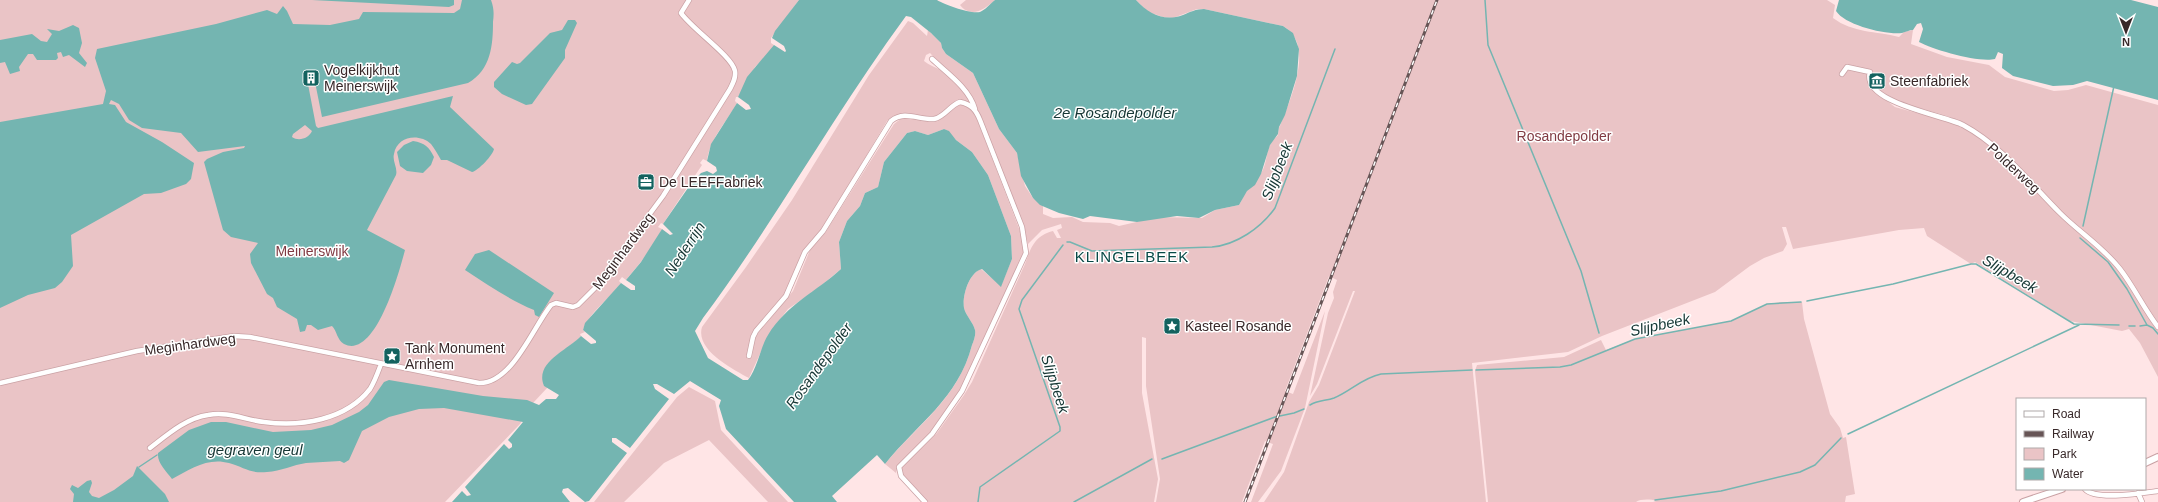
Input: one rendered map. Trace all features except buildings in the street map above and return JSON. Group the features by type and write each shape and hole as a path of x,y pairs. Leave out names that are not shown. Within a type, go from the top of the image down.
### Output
{"street":[{"name":"Meginhardweg","path":"0,383 137,351 234,336 250,337 479,383 491,382 501,375 521,353 551,305 556,303 573,306 578,305 595,288 664,196 733,83 735,77 733,66 689,24 681,13 689,0"},
{"path":"925,502 901,476 899,466 932,434 962,391 1026,253 1022,227 973,104 960,85 932,60"},
{"name":"Polderweg","path":"1842,74 1846,67 1870,72 1868,79 1870,85 1900,105 1952,120 1982,138 2026,176 2060,213 2112,259 2158,327"},
{"path":"748,356 756,331 786,296 805,252 823,231 891,121 904,115 929,119 939,118 960,102 968,104 976,111"},
{"path":"150,448 186,422 207,415 230,414 263,422 288,424 312,421 335,414 352,405 365,394 376,377 381,364"},
{"path":"2146,463 2158,458"},
{"path":"2023,502 2059,490"},
{"path":"2086,490 2091,493 2100,494 2158,491"},
{"path":"2138,493 2142,502"}],"green space":[{"name":"Meinerswijk","path":"0,0 799,0 771,38 771,43 774,45 773,49 755,67 738,97 736,97 735,101 737,103 711,145 707,161 703,159 700,163 702,165 663,224 661,223 658,227 662,229 641,262 626,280 622,277 619,281 621,283 590,318 583,330 585,332 580,334 581,336 575,342 549,363 545,369 543,377 544,386 548,387 533,403 520,424 445,502 0,502"},
{"path":"966,0 995,0 987,7 973,12 964,9 960,5"},
{"name":"Rosandepolder","path":"1136,0 1827,0 1835,5 1833,18 1841,23 1865,31 1899,37 1904,32 1913,30 1911,44 1947,57 1989,65 2005,77 2054,91 2068,90 2086,85 2158,105 2158,377 2140,343 2129,329 2122,331 2070,321 1975,262 1971,264 1927,236 1924,228 1899,230 1793,249 1786,227 1782,227 1787,244 1783,251 1764,258 1750,266 1715,292 1602,336 1568,352 1472,363 1486,502 1264,502 1284,472 1309,402 1319,385 1355,291 1353,291 1317,384 1310,396 1328,313 1334,298 1333,292 1337,280 1329,276 1285,391 1293,394 1325,311 1305,408 1281,471 1258,502 1251,502 1273,444 1265,441 1242,502 1156,502 1160,479 1146,386 1146,338 1142,337 1142,393 1158,479 1154,502 926,502 899,472 901,468 937,433 972,382 1034,243 1041,236 1053,231 1057,238 1061,238 1057,230 1062,228 1061,224 1042,230 1028,244 1025,232 974,103 965,90 930,53 926,55 924,61 951,77 964,92 974,108 967,102 961,101 954,103 934,117 927,118 912,114 901,114 887,121 823,228 807,246 784,297 751,337 747,359 752,357 754,338 793,291 810,250 825,233 894,124 903,117 939,119 956,105 965,104 973,111 977,119 1023,239 1024,254 1010,287 958,394 931,432 898,465 896,473 885,464 936,410 957,381 966,364 974,339 975,330 964,308 964,297 967,286 973,275 981,269 1001,286 1012,259 1011,236 988,175 972,152 944,129 928,135 915,131 907,133 884,162 878,187 865,193 860,206 847,221 839,242 841,269 817,289 788,309 769,334 749,378 725,364 710,351 704,343 701,335 702,327 746,267 792,200 869,75 908,21 913,23 927,36 928,30 941,43 946,54 973,73 999,129 1017,153 1025,186 1033,198 1043,206 1043,214 1053,218 1072,217 1083,222 1110,223 1119,226 1158,217 1202,218 1215,210 1239,205 1246,191 1262,171 1269,147 1278,135 1279,128 1294,88 1298,73 1299,59 1298,46 1293,34 1283,26 1204,9 1197,9 1173,18 1163,17 1148,12","holes":["1892,99 1957,120 1982,136 1998,148 2052,203 2081,229 2080,234 2059,215 2024,176 1983,140 1960,125 1895,107 1887,101"]},
{"path":"1802,302 1804,319 1830,414 1840,428 1843,438 1846,437 1855,494 1846,496 1845,502 1653,502 1656,501 1640,500 1636,502 1488,502 1475,371 1477,365 1564,357 1601,340 1606,350 1635,339 1731,321 1767,304"},
{"path":"689,387 715,401 721,430 788,502 768,502 709,440 664,463 624,502 594,502 677,397"}],"water":[{"path":"312,0 454,0 454,5 449,7"},
{"path":"462,0 491,0 494,11 489,56 482,71 476,78 468,83 322,117 314,77 310,75 307,79 316,126 318,128 453,96 450,107 494,149 485,162 478,169 472,172 447,160 441,160 431,144 421,138 409,138 399,143 394,157 396,175 367,230 405,250 398,275 385,310 376,326 366,339 356,345 344,344 332,326 318,330 311,325 307,325 305,331 300,332 297,319 277,307 273,298 267,294 251,263 250,254 258,243 231,237 223,230 204,162 207,159 223,152 244,148 245,146 198,152 181,133 142,128 129,120 119,104 111,100 109,104 115,105 126,122 162,142 194,163 191,179 186,184 161,193 144,194 71,235 73,266 62,282 55,288 28,295 0,308 0,122 103,104 106,91 95,58 97,49 216,24 267,10 277,14 283,6 293,24 330,25 359,19 363,12 454,13 460,9","holes":["305,125 312,131 309,136 301,139 292,137 293,134"]},
{"path":"799,0 937,0 958,9 970,12 980,12 995,0 1136,0 1152,13 1169,18 1204,9 1283,26 1293,33 1299,49 1297,76 1285,115 1279,127 1278,134 1270,145 1261,174 1255,185 1247,191 1239,205 1215,210 1199,218 1177,216 1137,222 1090,216 1083,219 1059,213 1040,205 1033,198 1021,176 1017,153 999,129 973,73 946,54 941,43 931,33 911,17 906,16 854,91 730,281 695,331 708,358 743,380 748,380 754,369 765,340 775,324 802,299 841,269 839,242 847,221 860,206 865,193 878,187 884,162 907,133 915,131 928,135 944,129 949,131 956,140 972,152 988,175 1011,236 1012,259 1001,287 982,269 973,275 967,285 964,297 964,308 974,327 975,335 966,364 947,396 885,464 877,455 832,496 837,502 794,502 726,429 719,406 721,400 690,381 674,394 657,384 653,384 655,389 669,399 630,448 616,438 612,438 612,442 627,453 589,501 585,502 568,488 563,489 562,492 570,502 452,502 462,491 467,496 471,495 465,487 504,444 509,449 512,447 512,444 508,440 523,422 444,408 419,409 389,417 362,431 349,460 344,463 340,461 306,463 272,471 256,472 229,463 214,462 199,465 172,479 160,464 158,453 189,430 211,422 226,422 273,432 311,430 332,425 359,412 368,405 384,382 389,380 483,396 527,400 539,405 546,399 556,399 559,395 544,386 542,378 548,363 581,336 591,344 596,343 596,341 583,330 585,323 621,283 631,290 635,290 635,286 626,280 641,262 662,229 670,235 673,234 663,224 690,185 701,173 707,171 713,174 717,171 716,167 707,161 711,144 737,103 746,110 751,109 749,105 738,97 747,77 774,45 785,52 786,51 784,46 772,38 775,31"},
{"path":"1839,0 2131,0 2158,7 2158,100 2087,81 2073,85 2053,86 2013,76 2002,68 2003,54 1998,52 1995,59 1978,59 1945,52 1926,45 1919,42 1923,29 1921,23 1917,24 1913,30 1902,33 1876,31 1856,25 1848,21 1836,11"},
{"path":"568,20 575,20 577,23 565,50 565,58 532,104 526,105 502,94 494,87 494,82 512,62 517,64 520,63 550,33 562,30"},
{"path":"73,25 79,28 82,43 79,53 87,63 85,67 69,55 63,57 61,52 57,53 58,58 56,60 37,60 33,54 28,54 19,67 20,71 10,74 5,62 0,63 0,40 32,34 41,41 47,42 52,34 47,29 59,31"},
{"path":"413,141 426,146 434,157 431,165 423,173 407,171 400,166 397,152 404,145"},
{"path":"489,250 554,293 539,317 535,315 534,310 507,297 465,270 475,254"},
{"path":"137,466 165,494 169,502 73,502 74,494 70,489 72,485 78,488 87,481 91,480 92,483 89,492 92,496 99,498 114,490 133,476"}],"waterway":[{"path":"1485,0 1488,45 1581,271 1599,333"},
{"name":"Slijpbeek","path":"1067,242 1092,251 1212,247 1230,243 1255,229 1275,208 1335,49"},
{"path":"2083,226 2114,86"},
{"path":"2080,238 2108,262 2127,289 2147,325"},
{"name":"Slijpbeek","path":"978,502 980,487 1060,431 1060,427 1019,309 1022,300 1063,245"},
{"name":"Slijpbeek","path":"1807,301 1893,284 1976,264 2074,324 2119,325"},
{"name":"Slijpbeek","path":"1476,370 1560,367 1571,365 1635,339 1731,321 1767,304 1801,302"},
{"name":"Slijpbeek","path":"1848,434 2079,325"},
{"path":"2147,325 2153,328 2158,334"},
{"name":"Slijpbeek","path":"2140,326 2147,325"},
{"name":"Slijpbeek","path":"2129,326 2135,326"},
{"name":"Slijpbeek","path":"1310,405 1334,398 1368,378 1381,374 1472,370"},
{"name":"Slijpbeek","path":"1162,459 1275,417 1304,409"},
{"name":"Slijpbeek","path":"1655,500 1721,491 1800,472 1815,465 1841,438"},
{"path":"139,467 157,455"},
{"name":"Slijpbeek","path":"1074,502 1152,459"}],"railway":[{"path":"1245,502 1437,0"}],"place":[{"name":"Vogelkijkhut Meinerswijk","path":"311,78"},
{"name":"Steenfabriek","path":"1877,81"},
{"name":"De LEEFFabriek","path":"646,182"},
{"name":"Kasteel Rosande","path":"1172,326"},
{"name":"Tank Monument Arnhem","path":"392,356"}],"district":[{"name":"KLINGELBEEK","path":"1132,257"}],"water label":[{"name":"2e Rosandepolder","path":"1115,113"},
{"name":"Nederrijn","path":"685,249"},
{"name":"gegraven geul","path":"255,450"}]}
